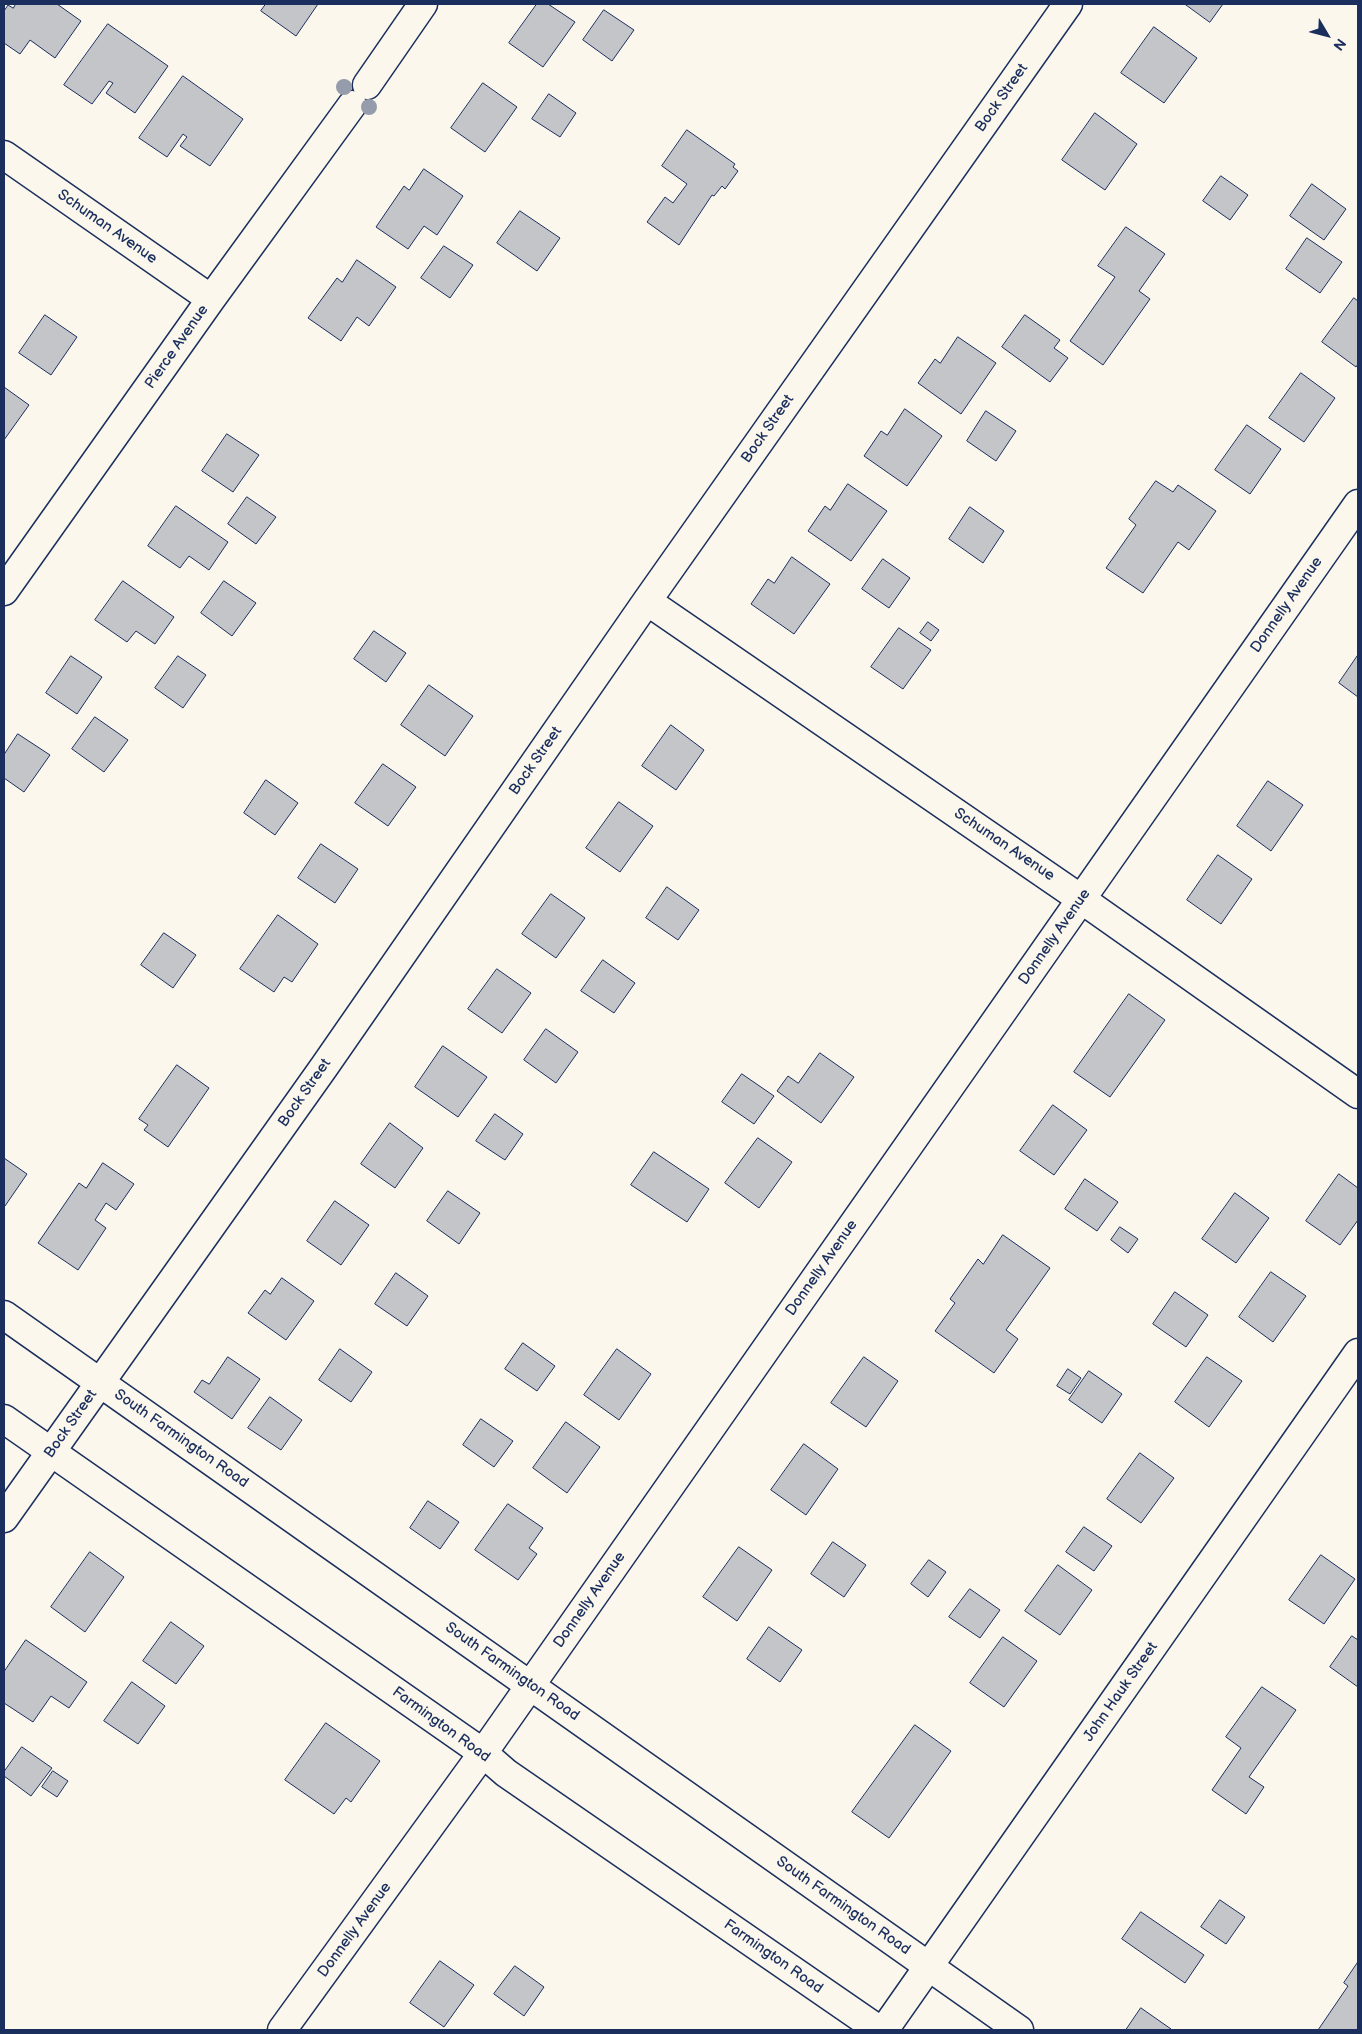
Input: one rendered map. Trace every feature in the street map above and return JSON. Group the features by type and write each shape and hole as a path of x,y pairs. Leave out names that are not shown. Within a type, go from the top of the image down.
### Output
{"street":[{"name":"Pierce Avenue","path":"4,591 423,4"},
{"name":"Bock Street","path":"4,1518 324,1067 646,601 1068,4"},
{"name":"Schuman Avenue","path":"4,155 211,299"},
{"name":"Donnelly Avenue","path":"282,2030 484,1753 1358,504"},
{"name":"Schuman Avenue","path":"646,601 1081,899 1358,1094"},
{"name":"South Farmington Road","path":"4,1315 1019,2030"},
{"name":"John Hauk Street","path":"884,2030 1358,1353"},
{"name":"Farmington Road","path":"4,1419 484,1753 506,1773 879,2030"}],"building":[{"path":"16,4 57,4 81,21 55,58 30,40 20,54 4,43 4,11 8,5 13,8"},
{"path":"266,4 318,4 296,36 261,11"},
{"path":"537,4 548,4 575,22 543,67 509,43"},
{"path":"1185,4 1223,4 1210,22"},
{"path":"604,10 634,30 612,61 583,40"},
{"path":"108,24 168,66 135,113 106,93 113,83 109,81 92,104 64,85"},
{"path":"1154,27 1197,58 1164,103 1121,73"},
{"path":"183,76 243,119 210,166 180,146 187,137 183,134 167,157 139,138"},
{"path":"483,83 517,107 485,152 451,128"},
{"path":"549,94 576,113 560,137 532,119"},
{"path":"1095,113 1137,144 1105,190 1062,160"},
{"path":"687,130 735,164 733,167 738,171 725,189 722,186 714,196 712,195 679,245 647,222 665,197 673,203 687,184 662,166"},
{"path":"424,169 463,196 437,235 424,226 408,249 376,227 404,186 409,190"},
{"path":"1221,176 1248,195 1230,220 1203,201"},
{"path":"1312,184 1346,209 1324,240 1290,216"},
{"path":"520,211 560,238 537,271 497,243"},
{"path":"1126,227 1165,254 1139,291 1150,299 1103,365 1070,341 1115,277 1098,266"},
{"path":"1307,238 1342,262 1320,293 1286,269"},
{"path":"444,246 473,265 450,298 421,278"},
{"path":"357,260 396,287 369,326 357,317 341,341 308,318 337,278 342,282"},
{"path":"1354,298 1358,301 1358,364 1356,367 1322,342"},
{"path":"45,315 77,337 51,375 19,353"},
{"path":"1025,315 1060,340 1054,348 1068,358 1050,382 1002,347"},
{"path":"958,337 996,363 961,414 918,383 935,359 940,363"},
{"path":"1301,373 1335,398 1304,442 1269,418"},
{"path":"4,387 29,405 4,440"},
{"path":"905,409 942,436 907,486 864,456 881,431 887,435"},
{"path":"986,411 1016,431 996,461 967,441"},
{"path":"1247,425 1281,449 1250,494 1215,470"},
{"path":"227,434 259,455 233,492 202,471"},
{"path":"1156,481 1173,492 1178,485 1216,511 1189,550 1178,542 1143,593 1106,568 1136,525 1129,519"},
{"path":"848,484 887,511 851,561 808,531 825,506 830,510"},
{"path":"247,497 276,517 256,544 228,524"},
{"path":"176,506 228,542 209,570 189,556 180,568 148,546"},
{"path":"970,507 1004,531 983,563 949,539"},
{"path":"792,557 830,584 794,634 751,604 768,579 774,583"},
{"path":"883,559 910,578 889,608 862,589"},
{"path":"123,581 174,617 155,644 136,631 127,642 95,620"},
{"path":"224,581 256,603 232,636 201,613"},
{"path":"928,622 939,630 931,641 920,633"},
{"path":"899,628 931,650 903,689 871,667"},
{"path":"374,631 406,653 386,682 354,659"},
{"path":"1358,655 1358,697 1339,683"},
{"path":"71,656 102,677 77,714 46,693"},
{"path":"178,656 206,675 183,708 155,688"},
{"path":"429,685 473,716 445,756 401,725"},
{"path":"95,717 128,740 104,772 72,749"},
{"path":"671,725 704,750 676,790 642,766"},
{"path":"18,734 50,755 24,792 4,778 4,755"},
{"path":"383,764 416,787 388,826 355,803"},
{"path":"266,780 298,803 275,835 244,813"},
{"path":"1268,781 1303,805 1271,851 1237,826"},
{"path":"619,802 653,826 620,872 586,848"},
{"path":"321,844 358,869 335,903 298,878"},
{"path":"1218,855 1252,879 1221,924 1187,900"},
{"path":"667,887 699,910 678,940 646,918"},
{"path":"551,894 585,918 556,958 522,934"},
{"path":"278,915 318,944 292,982 284,977 274,992 240,969"},
{"path":"164,933 196,955 173,988 141,965"},
{"path":"603,960 635,983 614,1013 581,991"},
{"path":"497,969 531,993 502,1033 468,1009"},
{"path":"1129,994 1165,1020 1110,1097 1074,1072"},
{"path":"546,1029 578,1052 556,1083 524,1060"},
{"path":"443,1046 487,1077 458,1117 415,1087"},
{"path":"820,1053 854,1077 821,1123 777,1091 788,1076 798,1083"},
{"path":"177,1065 209,1088 168,1147 144,1130 148,1125 139,1119"},
{"path":"742,1074 774,1096 754,1124 722,1102"},
{"path":"1053,1105 1087,1130 1054,1175 1020,1151"},
{"path":"495,1114 523,1134 505,1160 476,1141"},
{"path":"390,1123 423,1148 395,1188 361,1164"},
{"path":"758,1138 792,1162 759,1208 725,1183"},
{"path":"654,1152 709,1189 687,1222 631,1185"},
{"path":"4,1158 27,1174 5,1206 4,1205"},
{"path":"103,1163 134,1184 116,1210 106,1203 95,1220 106,1228 78,1270 38,1243 79,1183 86,1188"},
{"path":"1339,1174 1358,1188 1358,1220 1340,1245 1306,1221"},
{"path":"1085,1179 1118,1202 1097,1231 1065,1209"},
{"path":"448,1191 480,1213 459,1244 427,1221"},
{"path":"1235,1193 1269,1218 1236,1263 1202,1239"},
{"path":"335,1201 369,1225 341,1265 307,1241"},
{"path":"1120,1227 1138,1239 1128,1253 1111,1240"},
{"path":"1003,1235 1050,1268 1006,1330 1018,1339 994,1373 935,1331 955,1303 950,1299 978,1259 983,1264"},
{"path":"1271,1272 1306,1296 1273,1342 1239,1317"},
{"path":"396,1273 428,1296 407,1326 375,1304"},
{"path":"282,1278 314,1301 286,1340 248,1313 265,1290 270,1294"},
{"path":"1175,1292 1208,1315 1186,1347 1153,1324"},
{"path":"523,1343 555,1366 537,1391 505,1369"},
{"path":"340,1349 372,1372 351,1402 319,1380"},
{"path":"617,1349 651,1374 619,1420 584,1395"},
{"path":"228,1357 260,1379 232,1419 194,1392 202,1380 209,1384"},
{"path":"864,1357 898,1381 866,1427 831,1403"},
{"path":"1207,1357 1242,1381 1209,1427 1175,1402"},
{"path":"1068,1369 1081,1378 1070,1394 1057,1386"},
{"path":"1089,1371 1122,1394 1102,1423 1069,1400"},
{"path":"270,1397 302,1420 281,1450 248,1428"},
{"path":"481,1419 513,1441 494,1467 463,1445"},
{"path":"566,1422 600,1447 567,1493 533,1468"},
{"path":"804,1444 838,1469 806,1515 771,1490"},
{"path":"1140,1453 1174,1478 1141,1523 1107,1499"},
{"path":"428,1501 459,1522 440,1549 410,1528"},
{"path":"508,1504 543,1528 529,1548 537,1554 518,1580 475,1550"},
{"path":"1084,1527 1112,1546 1094,1571 1066,1552"},
{"path":"833,1542 866,1565 844,1597 811,1574"},
{"path":"739,1547 772,1570 737,1621 703,1597"},
{"path":"90,1552 124,1577 85,1632 51,1607"},
{"path":"1321,1555 1355,1579 1324,1624 1289,1600"},
{"path":"929,1560 946,1572 928,1597 911,1584"},
{"path":"1058,1565 1092,1590 1060,1635 1025,1611"},
{"path":"970,1589 1000,1610 980,1638 949,1617"},
{"path":"171,1622 204,1646 176,1684 143,1661"},
{"path":"769,1627 802,1650 780,1682 747,1659"},
{"path":"1352,1636 1358,1640 1358,1687 1330,1667"},
{"path":"1003,1637 1037,1661 1004,1707 970,1683"},
{"path":"26,1640 87,1682 69,1708 51,1696 33,1722 4,1703 4,1672"},
{"path":"132,1682 165,1706 138,1744 104,1721"},
{"path":"1262,1687 1296,1710 1249,1777 1264,1787 1246,1814 1212,1790 1241,1748 1226,1737"},
{"path":"326,1723 380,1761 351,1802 346,1798 334,1814 285,1780"},
{"path":"915,1725 951,1751 889,1838 852,1812"},
{"path":"22,1747 52,1768 31,1796 4,1776 4,1772"},
{"path":"53,1771 68,1781 57,1797 42,1787"},
{"path":"1220,1900 1245,1917 1226,1944 1201,1927"},
{"path":"1141,1912 1204,1955 1185,1983 1122,1939"},
{"path":"440,1961 474,1985 444,2027 410,2003"},
{"path":"1358,1962 1358,2030 1318,2030 1348,1986 1344,1983"},
{"path":"515,1966 544,1987 524,2016 494,1994"},
{"path":"1141,2008 1171,2029 1126,2030"}]}
